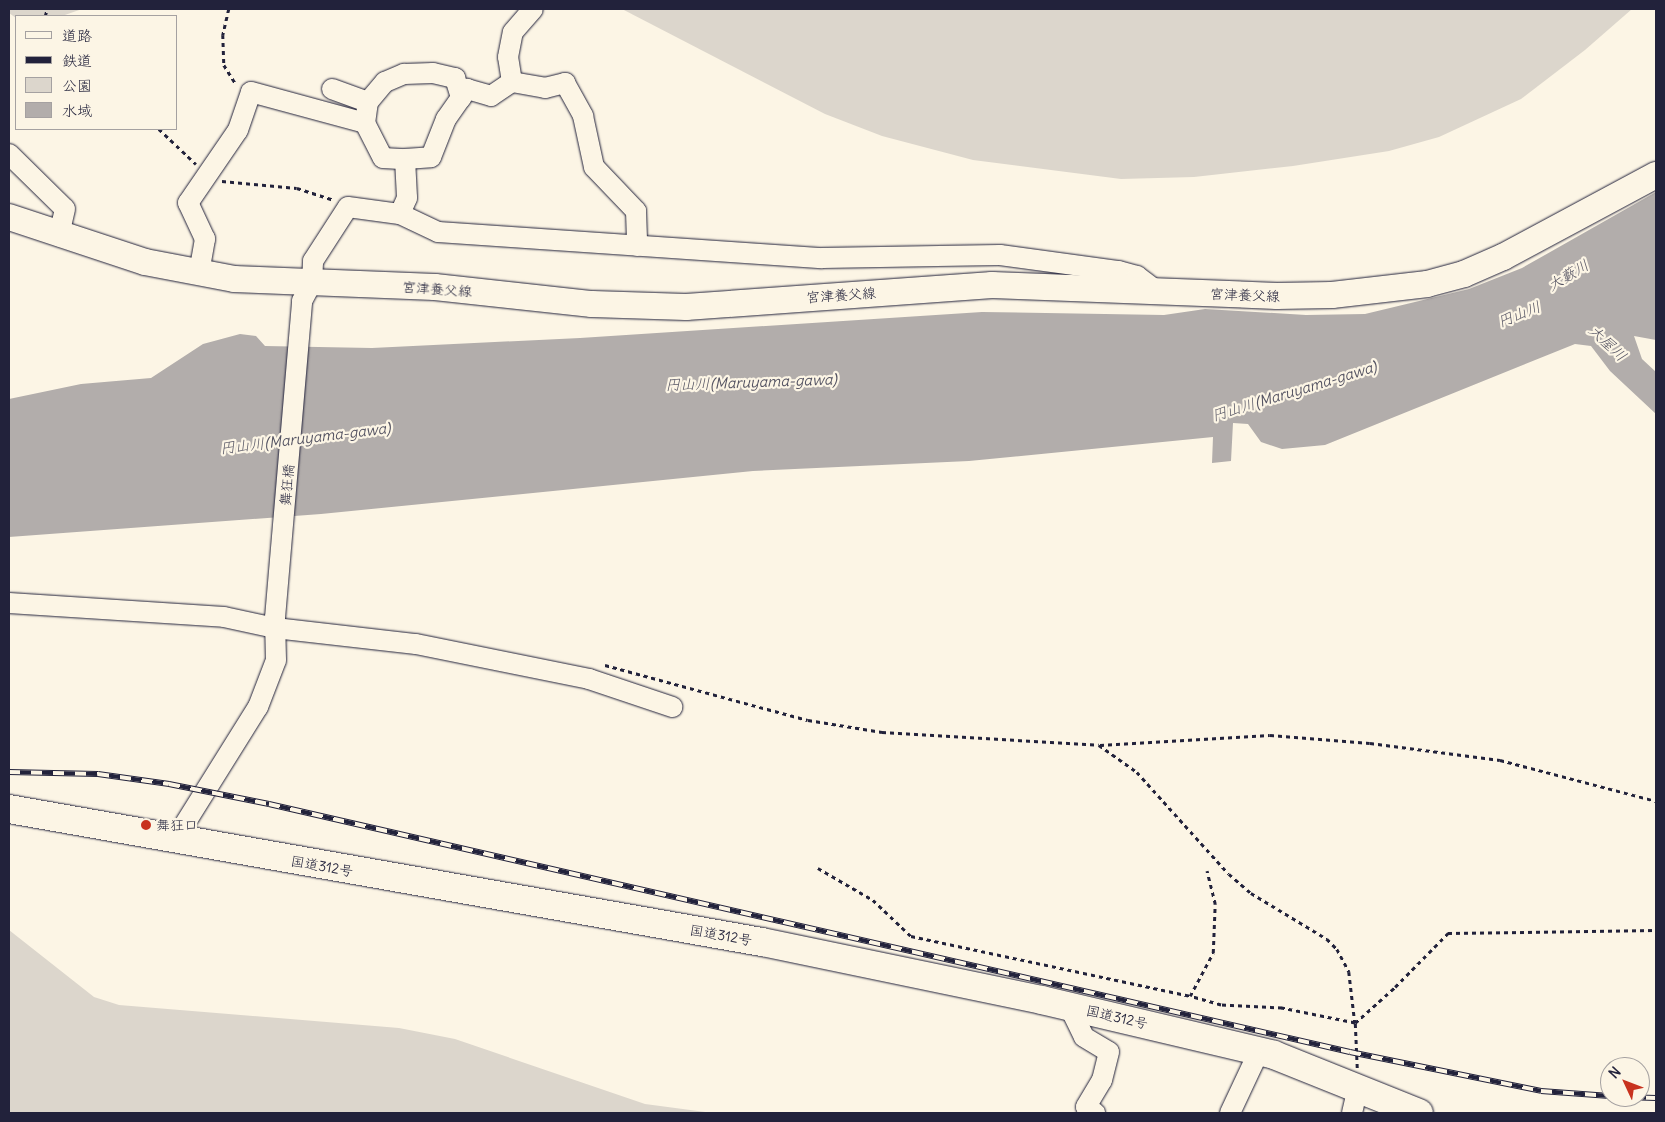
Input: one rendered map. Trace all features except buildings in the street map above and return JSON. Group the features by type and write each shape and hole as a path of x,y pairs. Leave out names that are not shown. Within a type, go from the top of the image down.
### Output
{"highway":[{"name":"国道312号","path":"9,809 762,942 1069,1006 1259,1051 1358,1087 1419,1113"}],"main road":[{"name":"宮津養父線","path":"9,217 59,236 145,262 234,279 435,287 592,304 686,307 992,285 1158,292 1332,295 1427,284 1502,257 1656,175"}],"street":[{"path":"512,82 508,57 512,32 533,9"},
{"path":"460,98 455,78 433,73 404,74 385,82 368,102 365,123 383,158 431,157 446,119 467,89 491,96 512,82 545,88 565,82 583,116 594,168 636,211 637,246"},
{"path":"332,89 368,102"},
{"path":"199,273 205,239 188,204 205,175 238,130 251,92 365,123"},
{"path":"9,154 65,209 59,236"},
{"path":"400,214 407,198 405,159"},
{"path":"348,207 400,214 438,232 822,258 1000,255 1119,271 1137,276 1158,292"},
{"name":"舞狂橋","path":"176,838 258,707 276,660 275,623 302,301 312,282 313,261 348,207"},
{"path":"9,603 224,616 416,644 589,680 672,707"},
{"path":"1069,1006 1084,1038 1109,1052 1102,1080 1086,1107 1094,1113"},
{"path":"1238,1111 1259,1051"},
{"path":"1352,1113 1358,1087"}],"path":[{"path":"229,9 223,36 224,65 234,83 251,92"},
{"path":"160,130 181,147 205,175 215,181 297,188 348,207"},
{"path":"599,664 808,720 872,730 1099,745 1270,735 1370,743 1500,760 1656,801"},
{"path":"1099,745 1137,772 1229,874 1251,893 1327,939 1337,949 1349,972 1355,1023 1358,1087"},
{"path":"818,868 873,900 911,936 1190,996 1221,1005 1282,1008 1355,1023"},
{"path":"1190,996 1213,953 1215,904 1207,871"},
{"path":"1355,1023 1448,933 1656,930"}],"green space":[{"path":"9,9 82,9 65,15 15,15 15,17 9,13"},
{"path":"622,9 1632,9 1585,50 1521,99 1439,137 1389,151 1293,166 1194,177 1121,179 973,160 882,136 825,114"},
{"path":"9,930 94,997 119,1005 399,1028 455,1039 645,1104 713,1113 9,1113"}],"water":[{"path":"1656,192 1656,340 1634,336 1642,359 1656,372 1656,414 1610,371 1591,346 1575,344 1325,445 1282,449 1261,442 1248,424 1233,423 1231,461 1212,463 1213,437 969,461 753,471 321,514 9,537 9,399 81,384 151,378 203,344 240,334 256,336 265,346 372,348 580,338 982,312 1164,315 1205,309 1306,315 1365,314 1469,289 1522,268"}],"railway":[{"path":"9,772 98,774 169,784 269,804 1350,1052 1541,1091 1600,1095"},
{"path":"1650,1098 1656,1098"}],"place":[{"name":"舞狂口","path":"146,825"}],"water label":[{"name":"大藪川","path":"1568,275"},
{"name":"円山川","path":"1519,314"},
{"name":"大屋川","path":"1608,343"},
{"name":"円山川(Maruyama-gawa)","path":"751,382"},
{"name":"円山川(Maruyama-gawa)","path":"1294,391"},
{"name":"円山川(Maruyama-gawa)","path":"305,438"}]}
